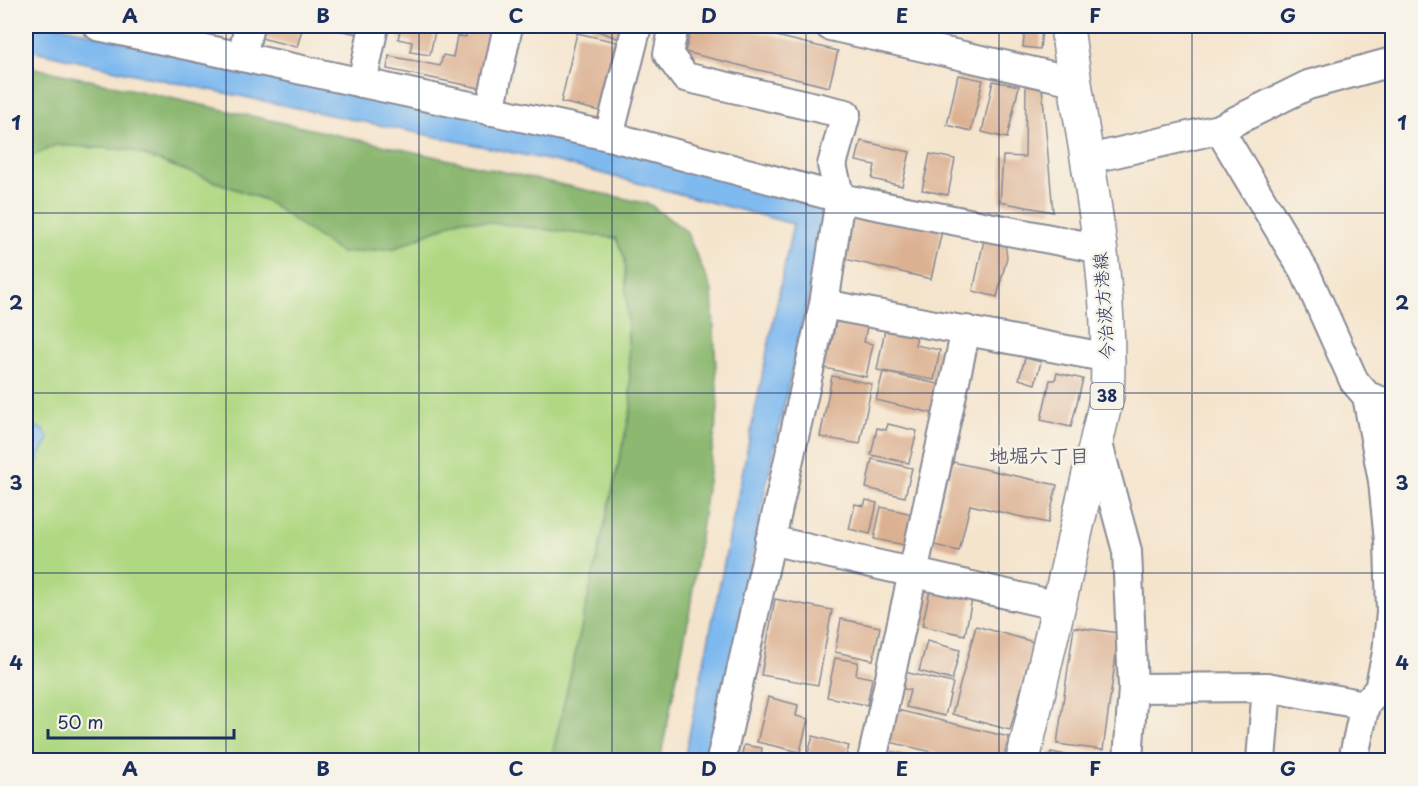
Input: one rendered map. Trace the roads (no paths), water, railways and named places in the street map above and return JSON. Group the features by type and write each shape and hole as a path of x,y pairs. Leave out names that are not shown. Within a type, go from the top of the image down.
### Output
{"main road":[{"name":"今治波方港線","path":"1023,760 1098,444 1107,396 1109,358 1101,249 1067,26"}],"street":[{"path":"242,57 249,26"},
{"path":"362,83 374,26"},
{"path":"490,111 508,26"},
{"path":"609,136 637,26"},
{"path":"674,26 668,54 685,77 846,114 832,165 840,198 824,304 721,760"},
{"path":"830,26 1074,81"},
{"path":"111,27 609,136 840,198 1101,249"},
{"path":"1089,159 1219,129 1308,85 1392,62"},
{"path":"1219,129 1305,274 1354,381 1380,401 1391,612 1379,695 1353,760"},
{"path":"824,304 1109,358"},
{"path":"872,760 966,330"},
{"path":"1098,444 1127,551 1133,688 1128,760"},
{"path":"770,540 914,571 1059,606"},
{"path":"1133,688 1267,687 1379,695"},
{"path":"1261,760 1267,687"}],"water":[{"path":"26,26 60,26 263,74 498,119 810,199 827,212 766,486 713,760 684,760 793,224 562,163 129,73 26,49"},
{"path":"31,424 45,431 49,439 38,459 26,495 26,449 30,437 28,428"}],"district":[{"name":"地堀六丁目","path":"1039,456"}]}
